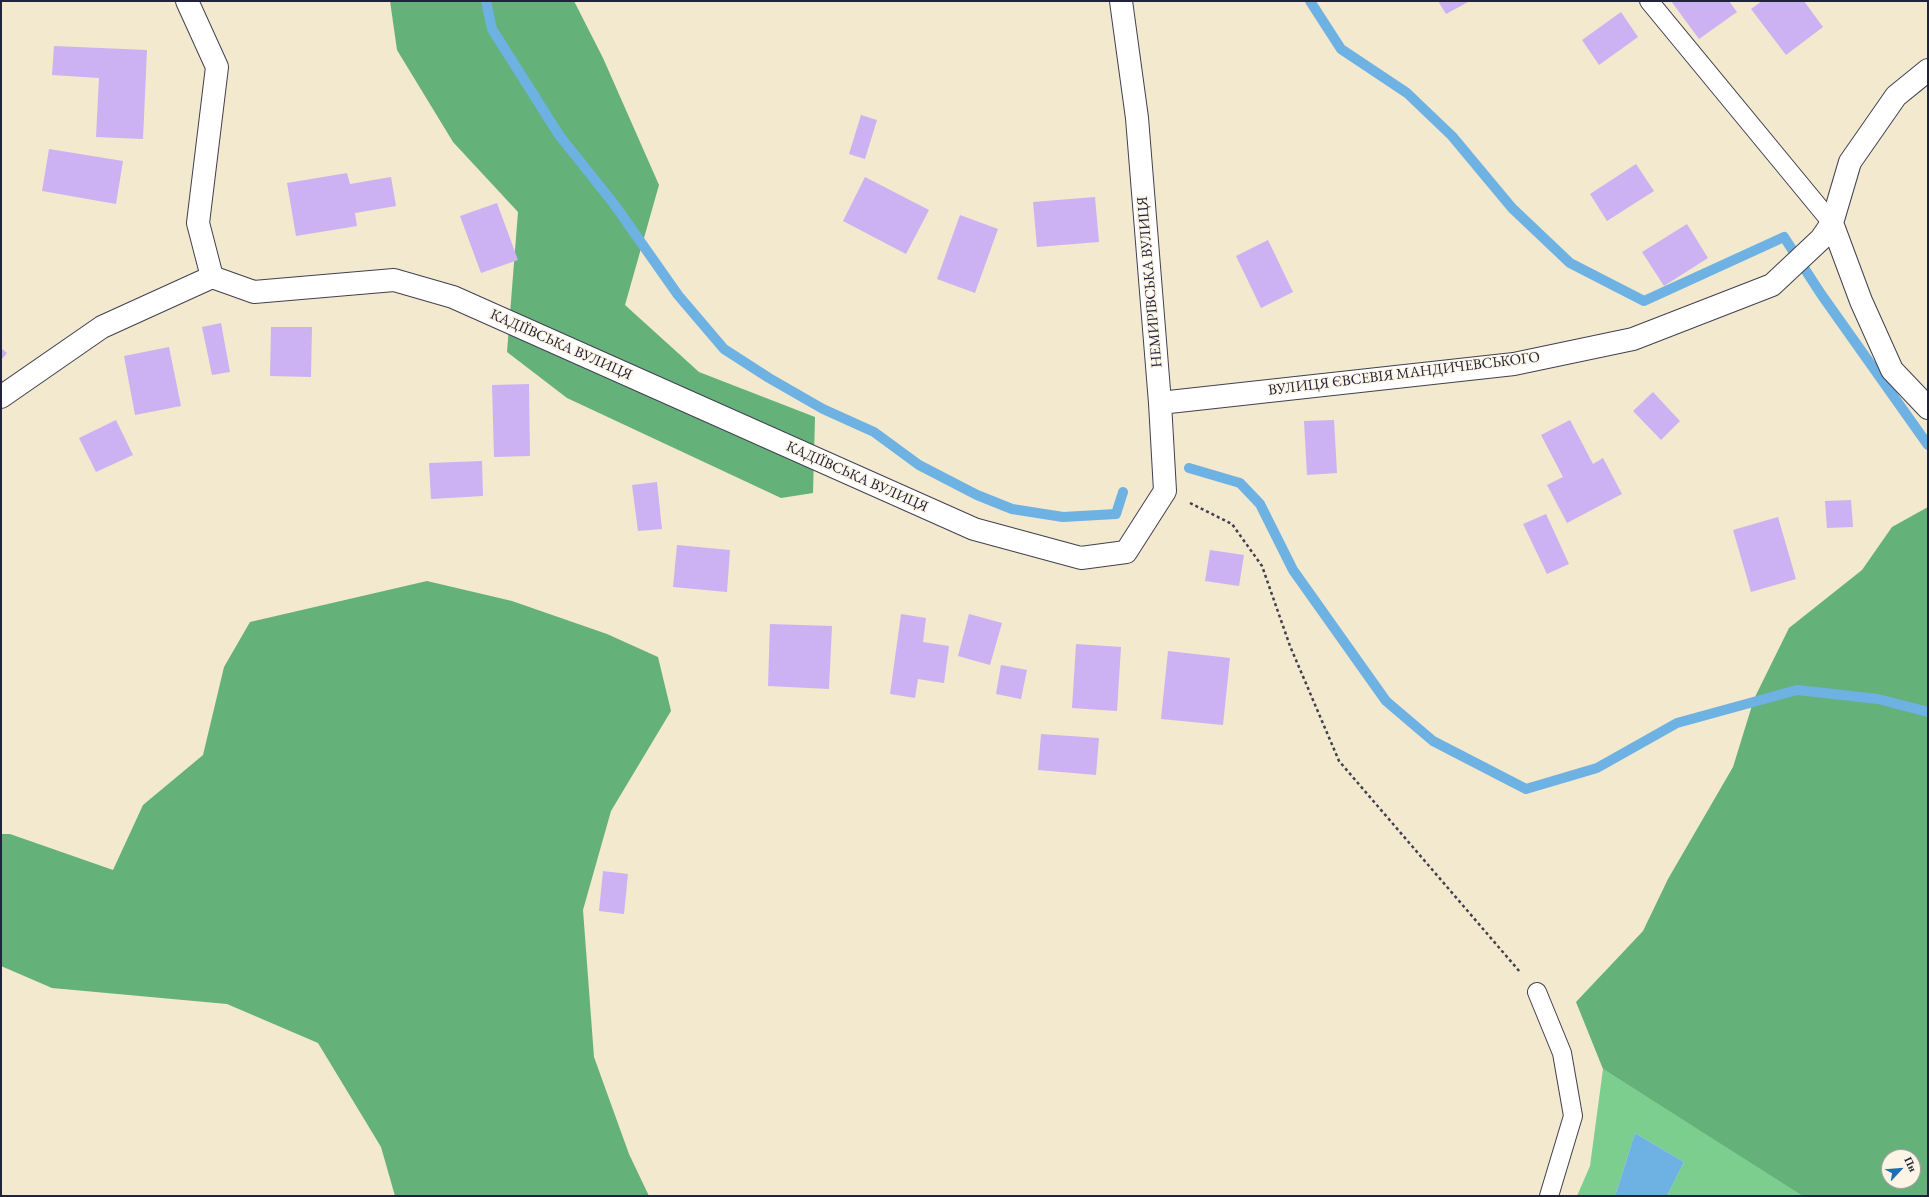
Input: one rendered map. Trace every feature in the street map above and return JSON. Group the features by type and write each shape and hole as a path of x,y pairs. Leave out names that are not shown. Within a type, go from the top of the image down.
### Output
{"street":[{"path":"1,397 102,327 212,277 198,223 217,67 187,1"},
{"name":"НЕМИРІВСЬКА ВУЛИЦЯ","path":"1121,1 1137,118 1160,402 1165,491"},
{"path":"1928,70 1896,96 1850,162 1827,231 1892,370 1928,408"},
{"name":"ВУЛИЦЯ ЄВСЕВІЯ МАНДИЧЕВСЬКОГО","path":"1160,402 1514,364 1633,339 1772,285 1827,231"},
{"name":"КАДІЇВСЬКА ВУЛИЦЯ","path":"212,277 254,292 394,280 453,297 974,529 1081,558 1126,552 1165,491"}],"lane":[{"path":"1649,1 1827,231"},
{"path":"1537,992 1562,1053 1573,1116 1549,1196"}],"path":[{"path":"1165,491 1232,524 1262,566 1290,646 1339,761 1537,992"}],"green space":[{"path":"390,1 574,1 603,58 659,185 625,305 699,372 815,417 813,493 781,498 567,398 507,352 518,212 453,142 397,50"},
{"path":"1928,507 1928,1196 1803,1196 1603,1069 1576,1002 1643,931 1668,879 1733,767 1754,699 1789,628 1862,570 1892,527"},
{"path":"427,581 512,601 607,634 658,657 671,711 611,811 583,910 594,1057 629,1154 649,1196 395,1196 381,1147 318,1043 227,1004 52,988 1,966 1,834 10,834 113,870 143,805 203,755 224,667 250,622"},
{"path":"1603,1069 1803,1196 1667,1196 1684,1162 1635,1133 1615,1196 1577,1196 1590,1166"}],"water":[{"path":"1635,1133 1684,1162 1667,1196 1615,1196"}],"building":[{"path":"1438,1 1470,1 1446,14"},
{"path":"1671,1 1729,1 1737,12 1699,39"},
{"path":"1762,1 1804,1 1823,27 1786,55 1751,9"},
{"path":"1621,12 1638,37 1599,65 1582,40"},
{"path":"54,46 147,50 143,139 96,137 99,78 52,75"},
{"path":"861,115 877,120 865,159 849,154"},
{"path":"49,149 123,161 116,204 42,191"},
{"path":"1636,164 1654,191 1607,221 1590,194"},
{"path":"347,173 350,184 391,177 396,206 355,213 357,226 296,236 287,183"},
{"path":"865,177 929,210 906,254 843,221"},
{"path":"1095,197 1099,242 1037,247 1033,202"},
{"path":"497,203 518,260 481,273 460,216"},
{"path":"960,215 998,229 975,293 937,279"},
{"path":"1687,224 1708,258 1664,286 1642,252"},
{"path":"1268,240 1293,292 1261,308 1236,256"},
{"path":"221,323 230,372 212,375 202,327"},
{"path":"271,327 312,327 311,377 270,376"},
{"path":"169,347 181,406 135,415 124,356"},
{"path":"1,348 7,353 1,360"},
{"path":"529,384 530,456 494,457 492,385"},
{"path":"1653,392 1680,421 1661,440 1633,411"},
{"path":"116,420 133,455 96,472 79,438"},
{"path":"1334,420 1337,473 1307,475 1304,421"},
{"path":"1570,420 1593,464 1603,458 1622,494 1567,523 1547,485 1563,477 1541,435"},
{"path":"482,461 483,496 431,499 429,463"},
{"path":"657,482 662,529 638,531 632,485"},
{"path":"1851,500 1853,527 1827,528 1825,501"},
{"path":"1546,514 1569,564 1547,574 1523,524"},
{"path":"1778,517 1796,579 1751,592 1733,530"},
{"path":"677,545 730,550 727,592 673,587"},
{"path":"1210,550 1244,555 1239,586 1205,581"},
{"path":"901,614 926,618 923,642 949,646 944,683 918,679 915,698 890,694"},
{"path":"969,614 1002,623 990,665 958,656"},
{"path":"770,624 832,626 829,689 768,686"},
{"path":"1076,644 1121,647 1117,711 1072,708"},
{"path":"1168,651 1230,658 1223,725 1161,719"},
{"path":"1001,665 1027,670 1021,699 996,694"},
{"path":"1041,734 1099,738 1096,775 1038,770"},
{"path":"603,871 628,874 624,914 599,911"}],"waterway":[{"path":"486,1 492,29 559,135 614,204 678,295 724,349 769,378 823,409 874,432 919,465 977,495 1012,509 1063,517 1116,514 1123,492"},
{"path":"1310,1 1341,49 1407,93 1452,136 1512,208 1570,263 1644,301 1784,237 1821,294 1928,445"},
{"path":"1189,468 1240,483 1260,504 1293,570 1386,701 1433,741 1526,789 1597,768 1677,723 1797,690 1878,699 1928,712"}]}
